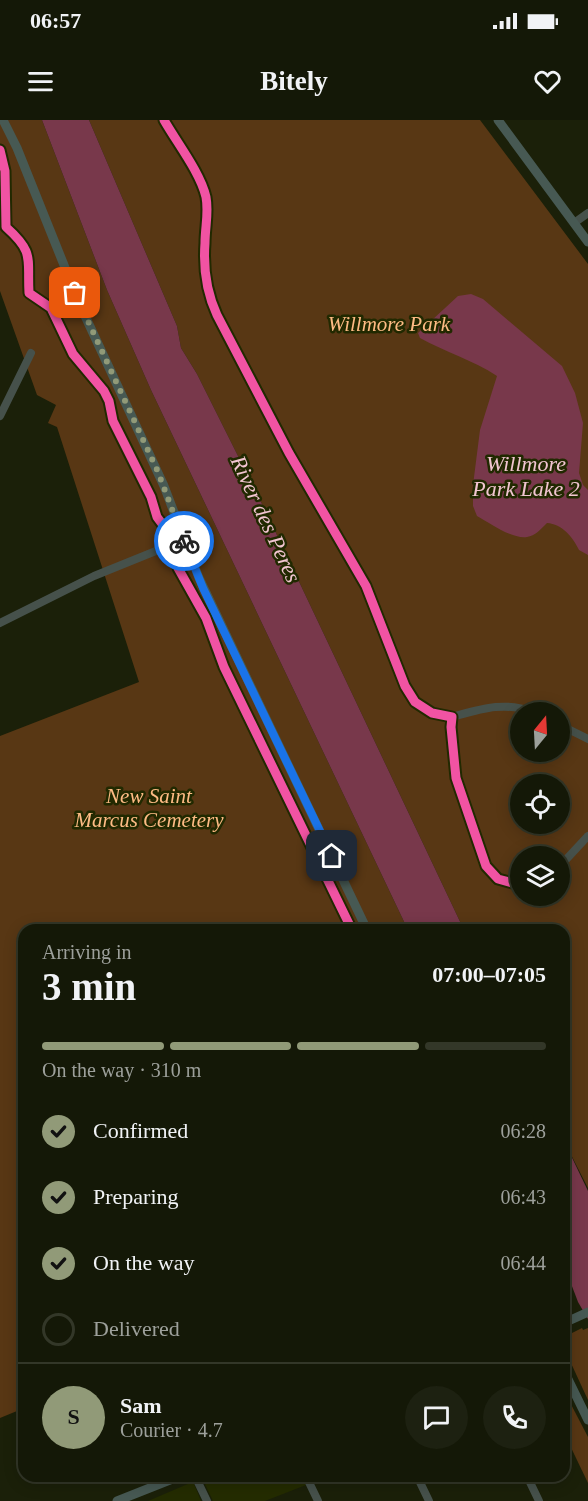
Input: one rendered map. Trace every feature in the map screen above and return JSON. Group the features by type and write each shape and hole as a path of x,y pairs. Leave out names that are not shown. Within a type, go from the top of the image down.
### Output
{"main road":[{"path":"3,120 17,148 80,305 164,486 203,588 364,924"},
{"path":"498,120 588,242"},
{"path":"570,1320 588,1312"},
{"path":"570,1383 588,1420"},
{"path":"117,1501 165,1482"}],"street":[{"path":"164,120 201,182 205,196 208,222 204,243 205,276 210,301 289,453 366,586 405,686 415,702 432,713 452,717 481,709 510,706"},
{"path":"574,223 588,213"},
{"path":"0,416 31,353"},
{"path":"0,623 94,576 183,540"},
{"path":"452,717 456,778 486,866 498,879 510,882"},
{"path":"570,730 588,739"},
{"path":"570,855 588,836"},
{"path":"198,1482 207,1501"},
{"path":"309,1482 318,1501"},
{"path":"420,1482 429,1501"},
{"path":"530,1482 539,1501"}],"shaded area":[{"path":"204,1482 304,1482 306,1485 265,1501 213,1501"},
{"path":"190,1483 194,1484 201,1501 148,1501"}],"green space":[{"name":"New Saint Marcus Cemetery","path":"0,120 42,120 107,290 151,390 405,924 18,924 18,1413 17,1411 0,1418 0,736 139,682 57,427 48,423 56,405 37,395 0,291"},
{"name":"Willmore Park","path":"89,120 480,120 588,264 588,1188 570,1153 570,924 461,924 267,514 197,374 181,348 177,326"},
{"path":"582,1328 583,1330 588,1328 588,1400 570,1361 570,1334"},
{"path":"570,1402 588,1437 588,1483 570,1446"}],"water":[{"name":"River des Peres","path":"42,120 89,120 177,326 181,348 197,374 267,514 461,924 405,924 151,390 107,290"},
{"name":"Willmore Park Lake 2","path":"471,294 483,299 562,366 575,393 583,423 579,473 583,485 588,490 588,555 579,550 574,540 566,532 552,524 547,523 533,535 521,537 501,530 477,516 473,506 473,485 480,430 497,376 420,338 418,333 458,296"},
{"path":"570,1154 588,1191 588,1319 570,1281"}],"cycle path":[{"path":"164,120 194,168 206,197 205,271 210,297 217,315 289,453 366,586 405,686 415,702 432,713 452,717 456,778 486,866 498,879 510,882"},
{"path":"0,150 5,171 6,227 22,243 28,257 29,293 51,308 73,354 104,391 109,401 113,421 151,497 157,517 169,533 179,557 178,568 206,618 224,667 349,924"}],"way so far":[{"path":"75,293 158,472 184,541"}],"route":[{"path":"184,541 203,588 332,856"}]}
